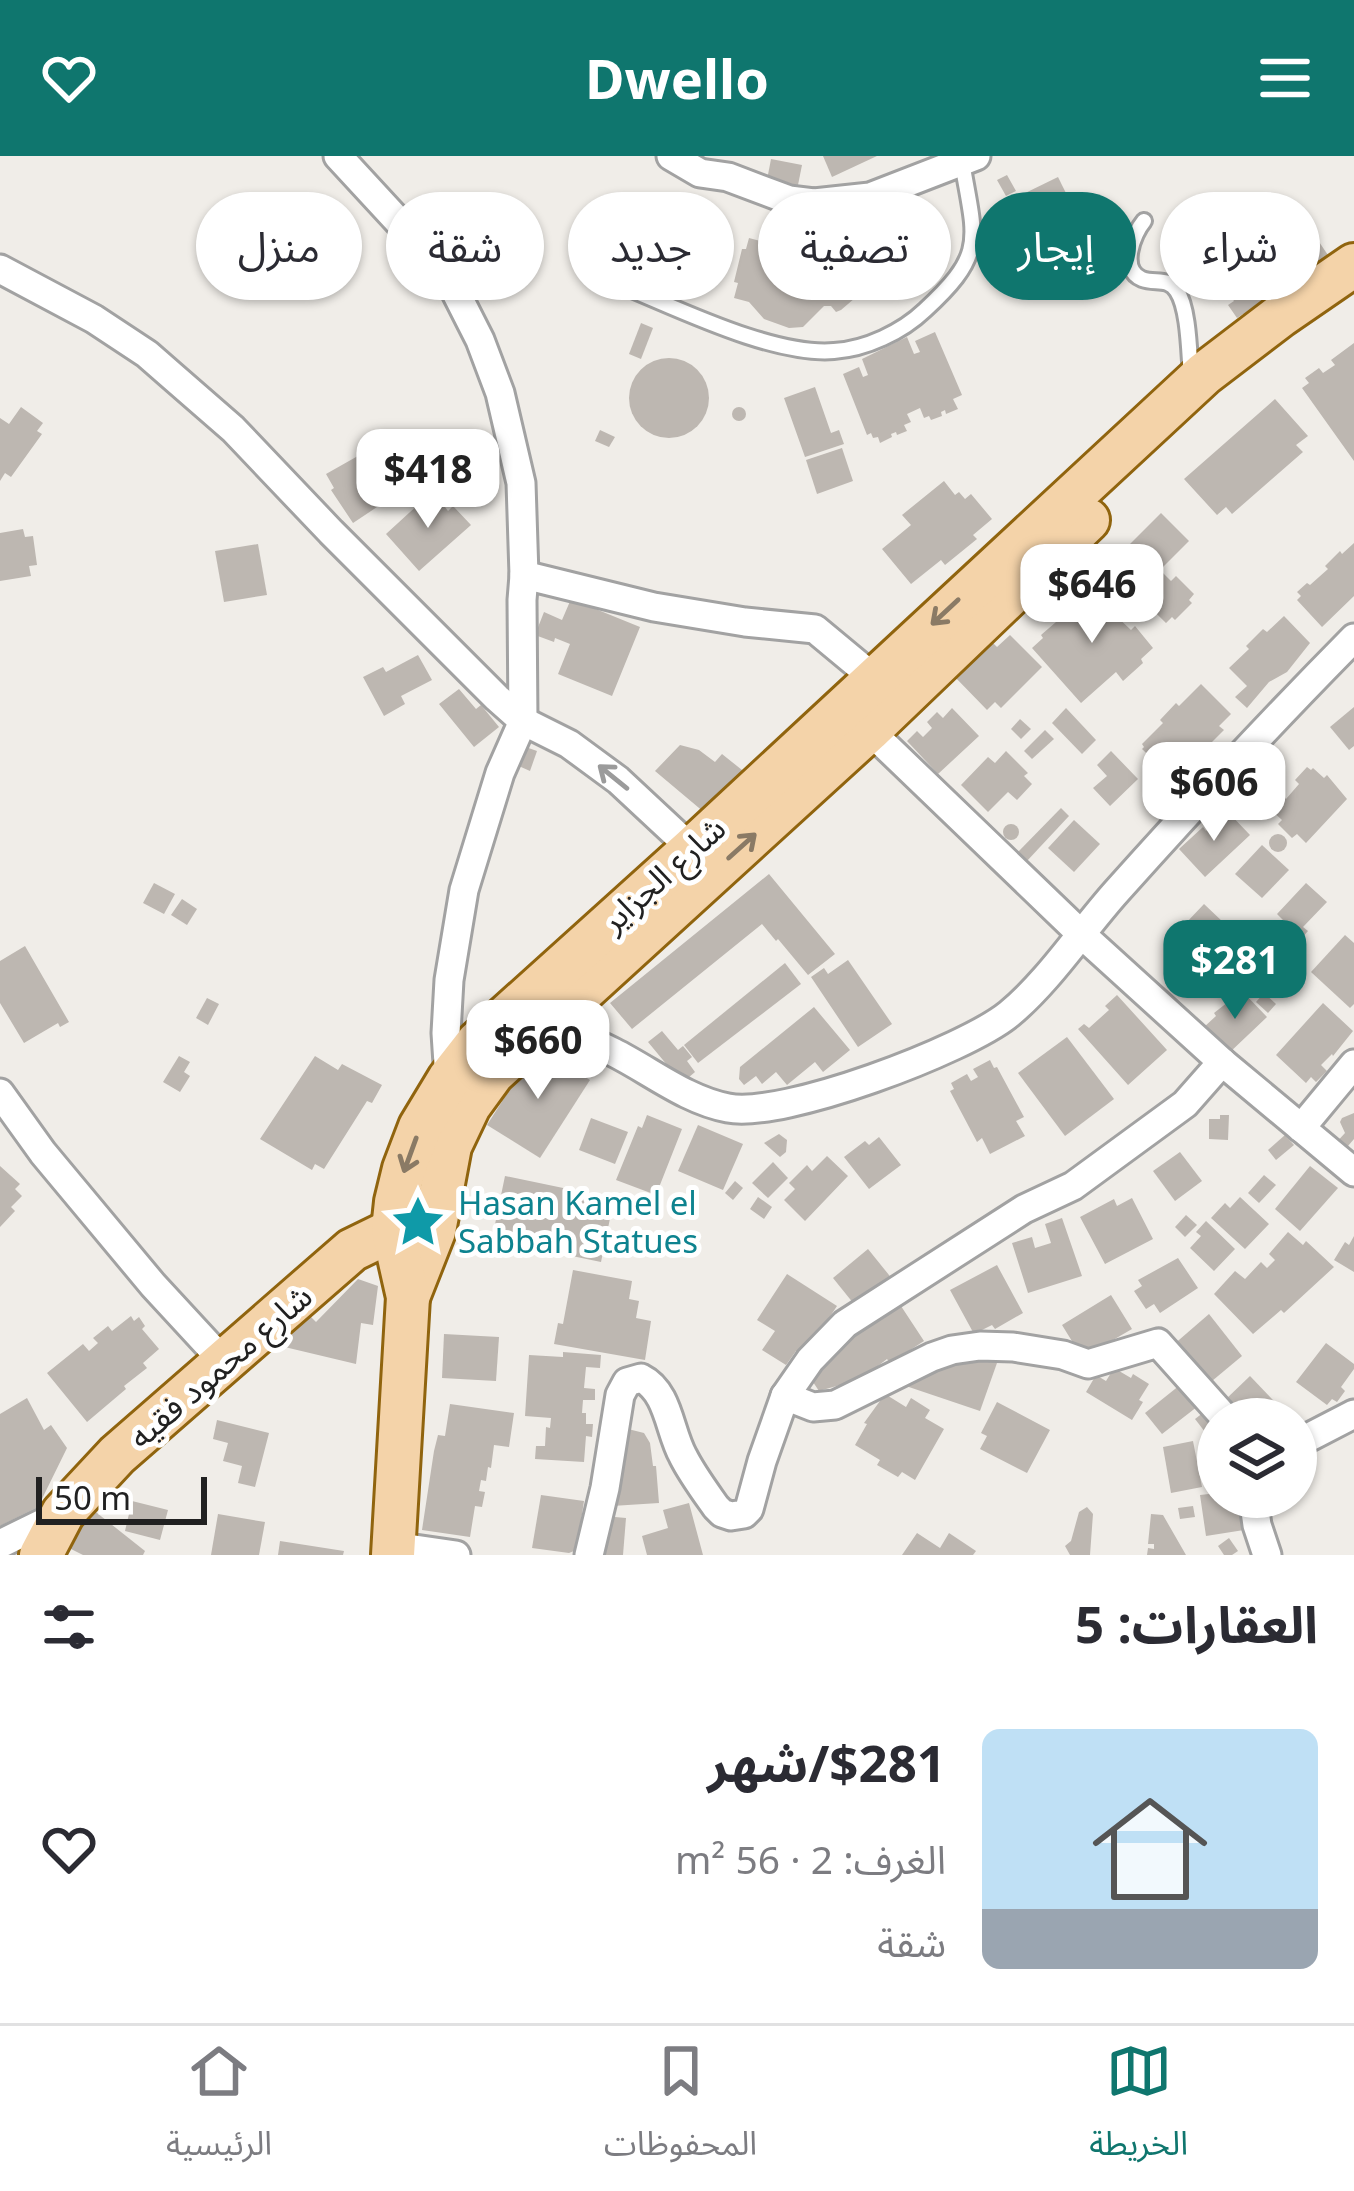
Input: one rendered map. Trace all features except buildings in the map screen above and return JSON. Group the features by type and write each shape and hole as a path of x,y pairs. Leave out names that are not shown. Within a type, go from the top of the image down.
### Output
{"main road":[{"name":"شارع الجزاير","path":"414,1231 396,1202 404,1169 420,1127 478,1042 1192,386 1354,265"},
{"name":"شارع الجزاير","path":"394,1551 414,1231 469,1106 493,1073 869,730 1263,359 1354,298"},
{"name":"شارع محمود فقيه","path":"41,1555 63,1513 117,1455 352,1250 414,1231"}],"street":[{"path":"338,156 446,273 481,340 500,393 521,483 523,721 500,773 464,890 449,980 449,1079"},
{"path":"671,156 700,173 728,177 788,200 814,203 870,197 969,159"},
{"path":"0,269 94,319 171,375 233,429 523,721 583,754 618,780 692,849"},
{"path":"524,575 654,607 815,629 874,678"},
{"path":"547,1022 614,1052 697,1099 745,1110 778,1106 876,1076 977,1035 1008,1016 1034,990 1206,792 1354,638"},
{"path":"869,730 1080,933 1222,1062 1354,1172"},
{"path":"589,1555 620,1396 627,1382 641,1378 653,1385 680,1451 716,1507 731,1516 744,1514 752,1505 785,1396 810,1360 845,1324 1024,1209 1073,1186 1185,1104 1222,1062"},
{"path":"1300,1128 1354,1064"},
{"path":"0,1093 141,1271 225,1363"},
{"path":"785,1396 813,1407 836,1405 932,1357 980,1346 1012,1346 1088,1364 1158,1343 1207,1398"},
{"path":"1317,1433 1354,1414"},
{"path":"0,1544 63,1513"},
{"path":"1255,1518 1267,1555"},
{"path":"394,1551 455,1555"}],"lane":[{"path":"656,300 784,346 832,352 873,343 918,316 950,288 968,264 974,234 969,159"},
{"path":"1144,221 1131,242 1134,274 1171,284 1178,292 1192,386"}],"place":[{"name":"Hasan Kamel el Sabbah Statues","path":"418,1222"}]}
